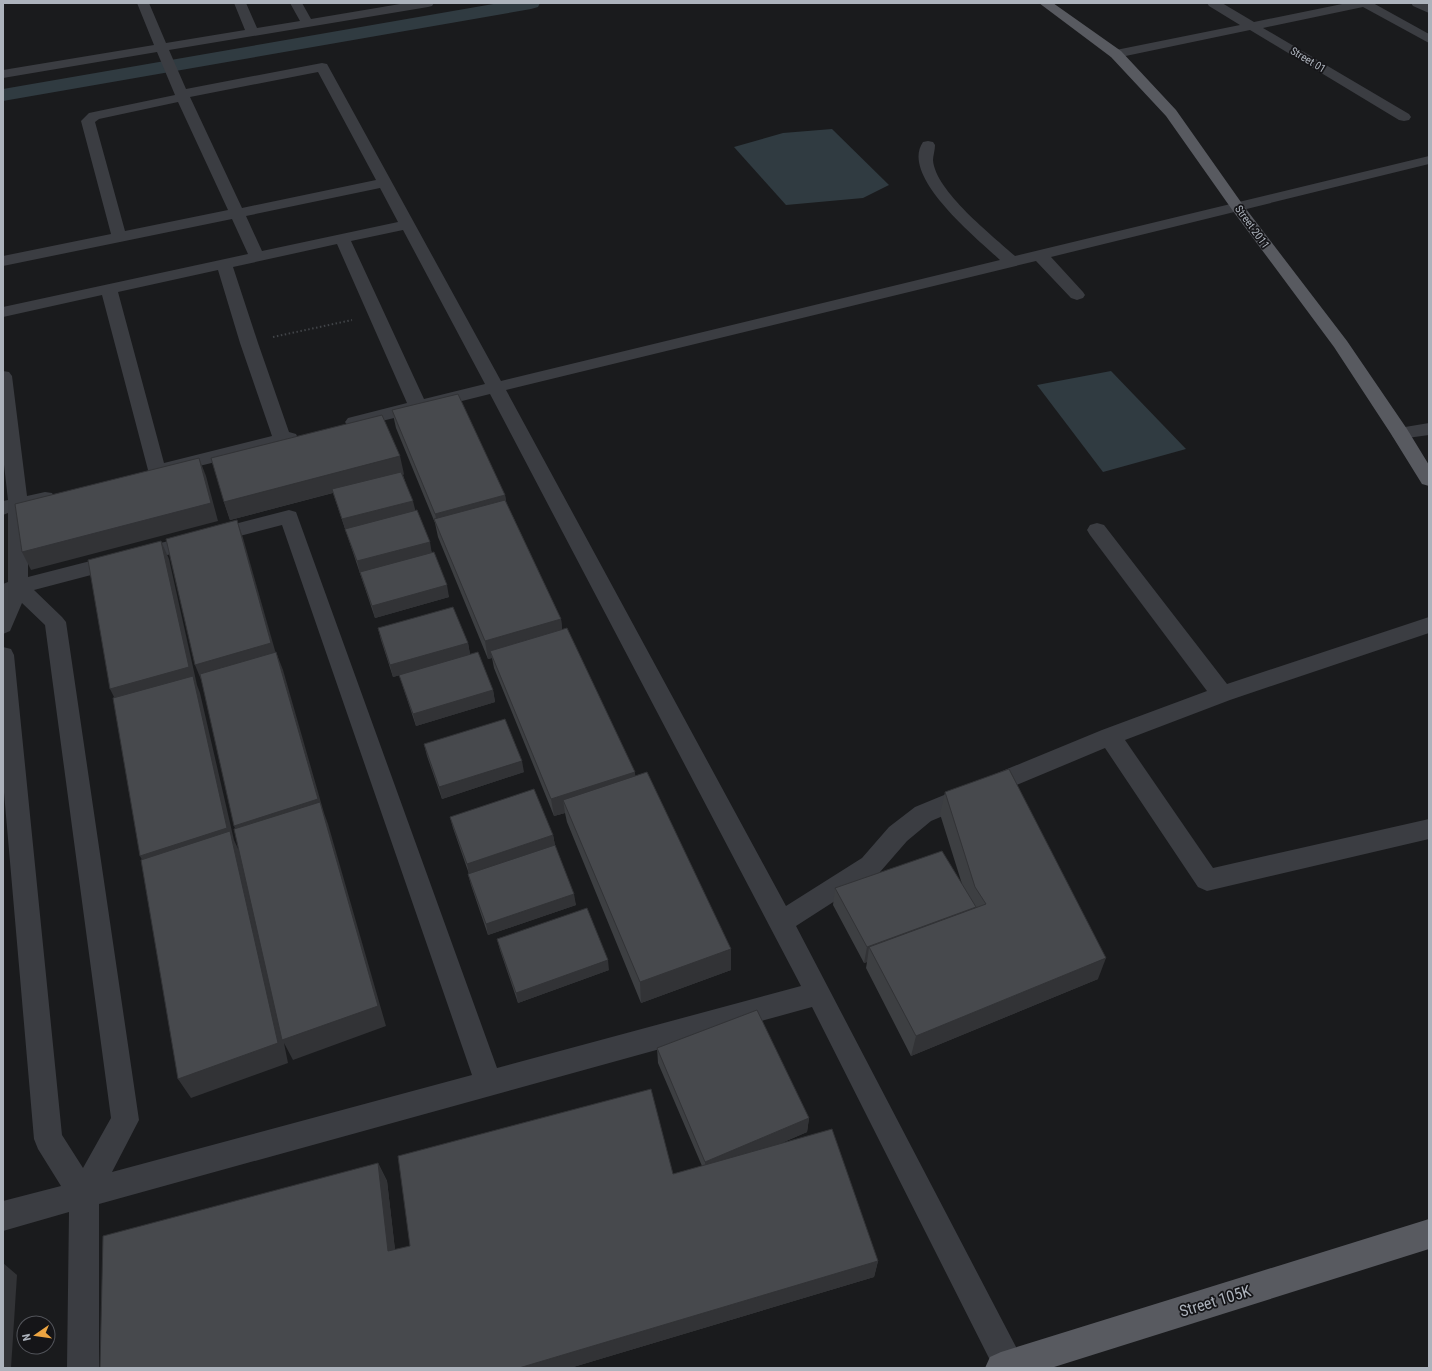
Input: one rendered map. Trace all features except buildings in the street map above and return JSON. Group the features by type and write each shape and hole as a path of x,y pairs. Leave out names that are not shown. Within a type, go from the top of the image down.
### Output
{"main road":[{"name":"Street 2011","path":"1044,3 1116,54 1171,113 1238,208 1341,345 1400,432 1429,480"},
{"name":"Street 105K","path":"1008,1367 1429,1234"}],"street":[{"path":"143,3 180,90 257,257"},
{"path":"240,3 253,33"},
{"path":"296,3 308,24"},
{"path":"3,74 164,52 253,33 428,3"},
{"name":"Street 01","path":"1213,3 1404,117"},
{"path":"1116,54 1364,3 1429,39"},
{"path":"1417,3 1429,10"},
{"path":"119,237 88,121 94,116 180,90 322,67 408,224 819,993 1008,1367"},
{"path":"928,145 926,161 932,180 954,208 1012,262"},
{"path":"335,427 1238,208 1429,160"},
{"path":"3,261 385,183"},
{"path":"3,312 408,224"},
{"path":"342,239 418,407"},
{"path":"1040,255 1077,295"},
{"path":"224,264 249,343 283,440"},
{"path":"109,289 149,472 305,434"},
{"path":"3,376 10,506 11,589 3,626"},
{"path":"1400,432 1429,429"},
{"path":"10,506 56,495"},
{"path":"11,589 289,517 489,1083"},
{"path":"1097,530 1222,694"},
{"path":"11,589 55,622 125,1120 84,1195 83,1368"},
{"path":"781,922 871,865 898,834 923,814 1110,736 1222,694 1429,625"},
{"path":"3,655 48,1139 84,1195"},
{"path":"1110,736 1207,880 1429,829"},
{"path":"3,1216 819,993"}],"path":[{"path":"249,343 376,315"}],"shaded area":[{"path":"832,129 889,185 863,198 786,205 734,147 783,133"},
{"path":"1111,371 1186,449 1103,472 1037,385"}],"waterway":[{"path":"3,95 531,3"}]}
